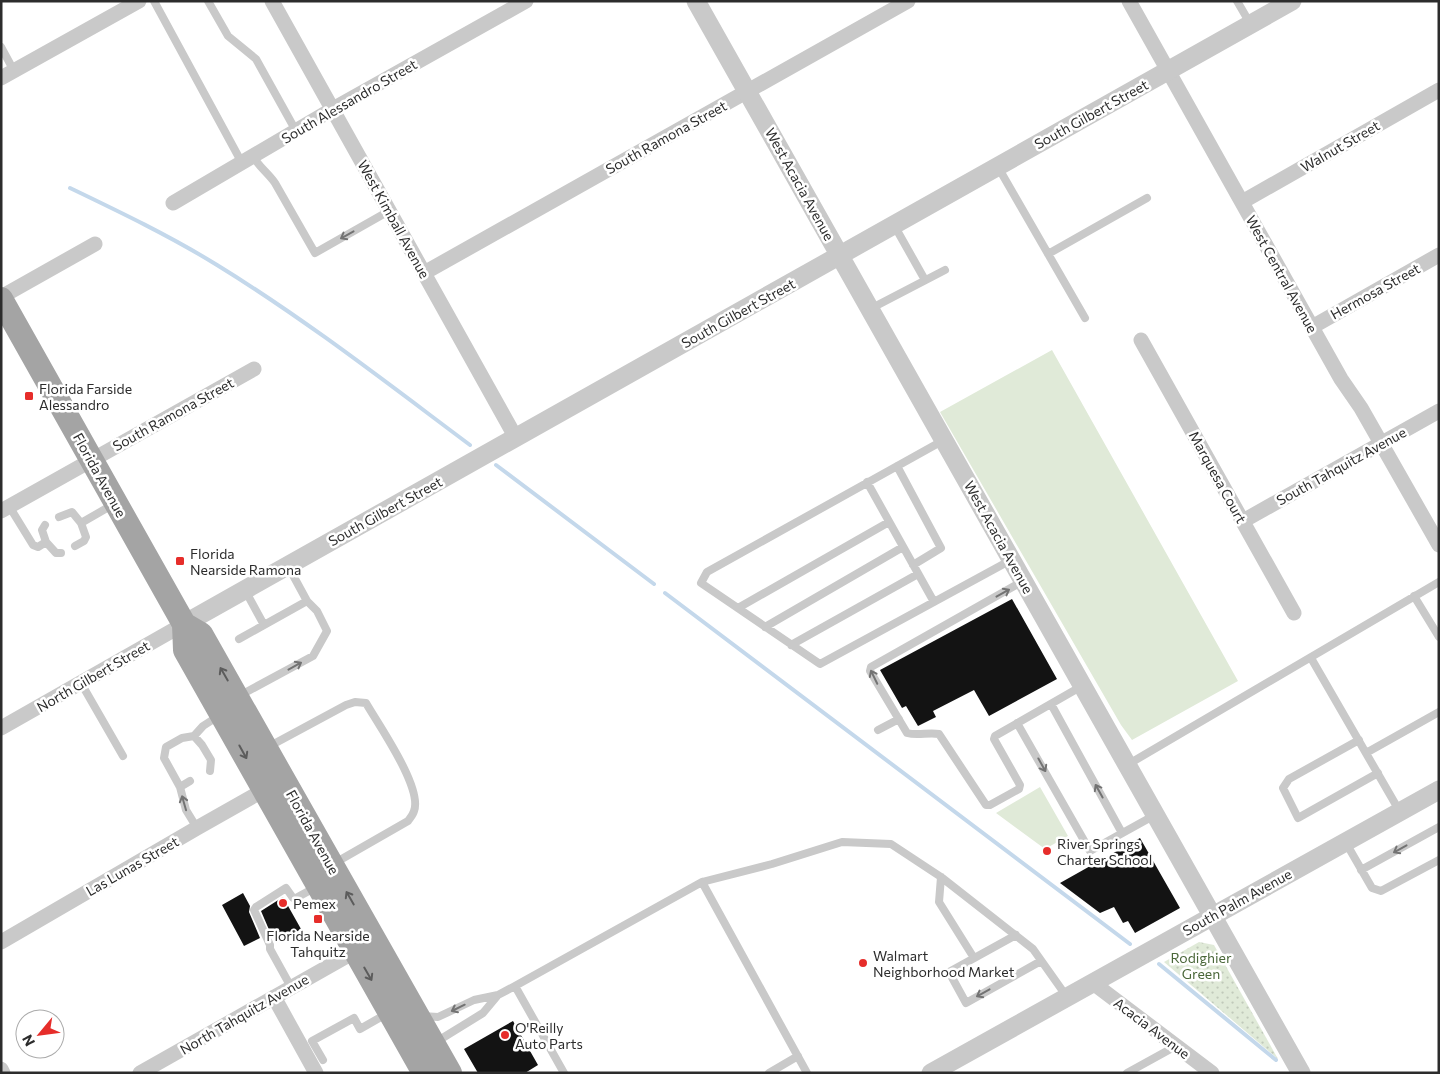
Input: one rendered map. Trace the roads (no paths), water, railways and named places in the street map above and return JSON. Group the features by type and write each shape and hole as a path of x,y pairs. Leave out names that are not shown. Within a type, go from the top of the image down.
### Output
{"main road":[{"name":"Florida Avenue","path":"1,298 184,624 185,650 229,706 266,748 332,865 390,1012 424,1073"},
{"name":"Florida Avenue","path":"229,706 264,790 318,886 418,1016 450,1073"},
{"path":"264,790 270,788 277,789 311,848 332,865"}],"street":[{"path":"8,75 139,1"},
{"name":"West Kimball Avenue","path":"272,1 516,438"},
{"name":"South Alessandro Street","path":"173,203 333,109 526,1"},
{"name":"West Acacia Avenue","path":"696,1 1301,1073"},
{"name":"South Ramona Street","path":"424,273 908,1"},
{"name":"West Central Avenue","path":"1129,1 1341,379 1382,444 1439,545"},
{"name":"South Gilbert Street","path":"184,624 1292,1"},
{"name":"Walnut Street","path":"1242,202 1439,90"},
{"path":"1,298 95,244"},
{"name":"Hermosa Street","path":"1312,327 1439,255"},
{"name":"Marquesa Court","path":"1141,340 1294,613"},
{"name":"South Ramona Street","path":"5,508 254,369"},
{"name":"South Tahquitz Avenue","path":"1243,521 1439,411"},
{"name":"North Gilbert Street","path":"1,728 184,624"},
{"name":"Las Lunas Street","path":"1,942 264,790"},
{"name":"South Palm Avenue","path":"931,1073 1439,790"},
{"name":"North Tahquitz Avenue","path":"140,1073 365,945"},
{"name":"Acacia Avenue","path":"1093,983 1212,1073"},
{"path":"274,997 320,1066"},
{"path":"1,1069 4,1073"}],"lane":[{"path":"154,1 247,159 256,163 268,173 315,253 389,211"},
{"path":"208,1 228,36 256,59 296,131"},
{"path":"1237,1 1251,25"},
{"path":"1,47 8,75"},
{"path":"998,167 1085,318"},
{"path":"1048,254 1147,198"},
{"path":"894,225 925,280"},
{"path":"870,310 945,270"},
{"path":"944,440 708,572 701,583 820,664 1012,560"},
{"path":"896,466 941,548 913,565"},
{"path":"867,482 934,602"},
{"path":"81,523 116,503"},
{"path":"5,508 33,545 38,547 46,542"},
{"path":"59,517 72,512 81,523 86,537 75,546"},
{"path":"738,608 890,522"},
{"path":"45,526 42,530 46,542 56,554 61,554"},
{"path":"765,626 903,547"},
{"path":"197,828 186,810 180,786 164,758 166,747 182,738 194,736 203,726 229,706 313,656 327,631 317,611 307,601 288,566"},
{"path":"792,645 918,574"},
{"path":"1024,581 871,667 870,671 907,733 914,735 939,734 986,805 990,805 1019,789 1020,785 994,739 995,736 1082,686"},
{"path":"1127,765 1439,582"},
{"path":"245,590 264,625"},
{"path":"1414,596 1439,637"},
{"path":"239,639 307,601"},
{"path":"1311,658 1400,812"},
{"path":"81,683 123,756"},
{"path":"266,748 346,705 355,702 366,703 409,776 414,792 415,810 408,821 332,865"},
{"path":"1051,704 1122,833"},
{"path":"1366,753 1439,712"},
{"path":"878,730 898,719"},
{"path":"1017,722 1090,851 1155,815"},
{"path":"194,736 211,760 210,771"},
{"path":"1359,740 1288,779 1283,788 1298,818 1378,773"},
{"path":"180,786 190,781"},
{"path":"1361,870 1439,827"},
{"path":"418,1016 438,1017 474,1000 498,995 702,882 772,864 842,842 891,844 941,877 1033,949 1067,997"},
{"path":"1345,842 1372,888 1381,891 1439,860"},
{"path":"941,877 939,902 974,958"},
{"path":"702,882 808,1073"},
{"path":"291,987 270,949 270,945 254,910 256,906 286,888 293,898 296,898 318,886"},
{"path":"1016,934 949,972 966,1003 1041,961"},
{"path":"515,986 563,1072"},
{"path":"434,1043 483,1013 498,995"},
{"path":"320,1066 312,1041 354,1018 360,1029 390,1012"},
{"path":"1127,1073 1176,1046"},
{"path":"769,1073 798,1056"}],"waterway":[{"path":"70,188 181,244 250,286 345,352 470,445"},
{"path":"496,465 654,584"},
{"path":"665,593 1130,944"},
{"path":"1159,964 1276,1060"}],"place":[{"name":"Florida Farside Alessandro","path":"29,396"},
{"name":"Florida Nearside Ramona","path":"180,561"},
{"name":"River Springs Charter School","path":"1047,851"},
{"name":"Pemex","path":"283,903"},
{"name":"Florida Nearside Tahquitz","path":"318,919"},
{"name":"Walmart Neighborhood Market","path":"863,963"},
{"name":"O'Reilly Auto Parts","path":"505,1035"}],"park label":[{"name":"Rodighier Green","path":"1201,966"}]}
